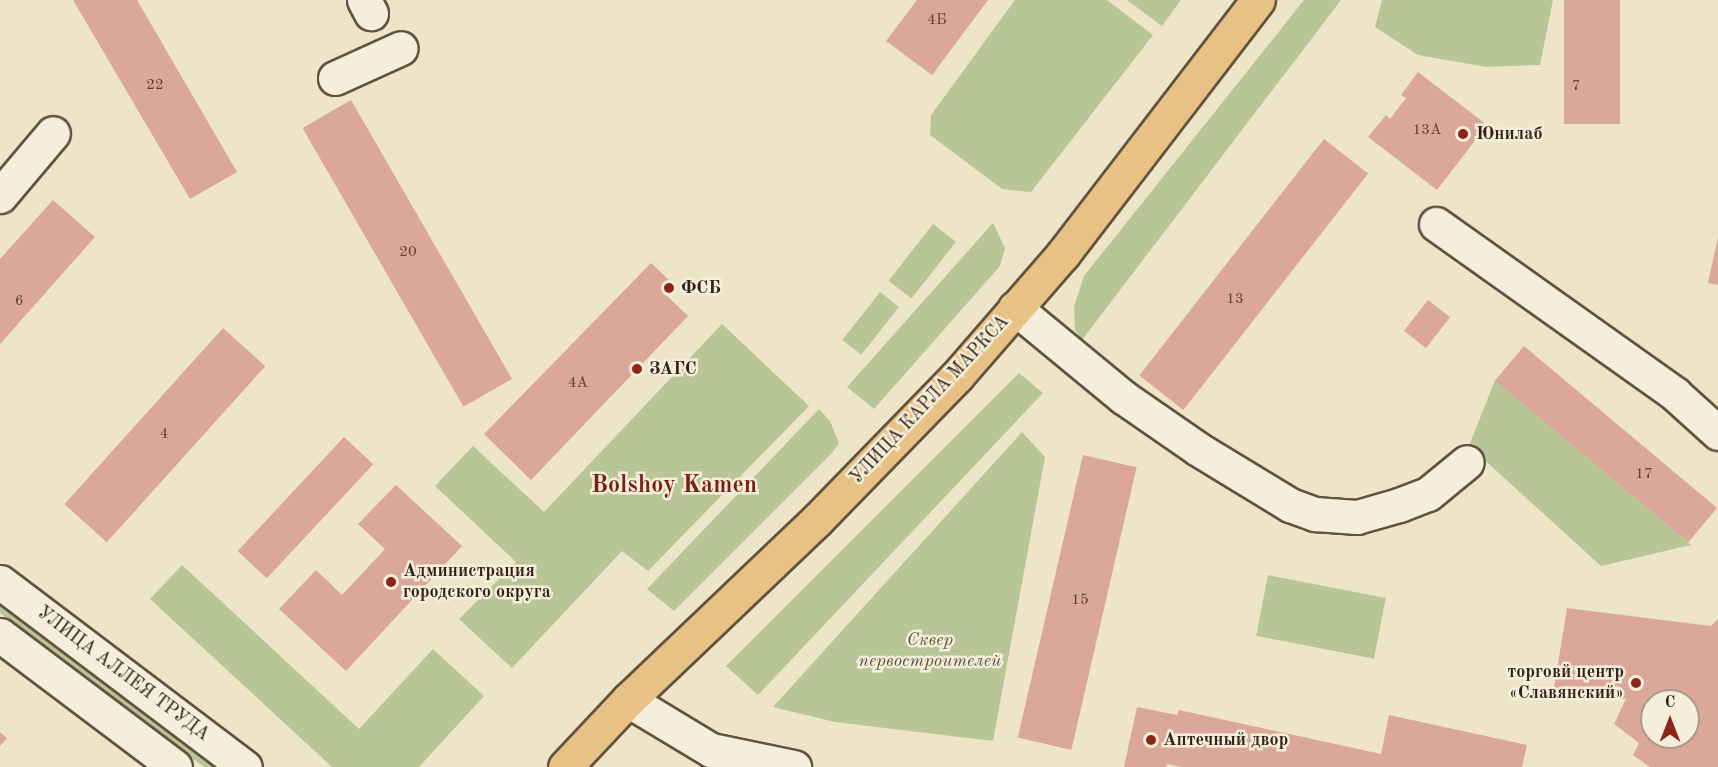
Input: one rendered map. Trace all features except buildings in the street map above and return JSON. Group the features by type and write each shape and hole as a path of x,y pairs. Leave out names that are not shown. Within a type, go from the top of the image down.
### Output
{"main road":[{"name":"УЛИЦА КАРЛА МАРКСА","path":"565,767 628,700 818,519 957,376 1063,254 1258,0"}],"street":[{"path":"335,78 401,48"},
{"path":"0,196 53,133"},
{"path":"1436,224 1656,380 1718,433"},
{"path":"1015,308 1123,397 1198,449 1290,505 1315,514 1357,518 1399,505 1428,494 1467,462"},
{"name":"УЛИЦА АЛЛЕЯ ТРУДА","path":"0,582 245,767"},
{"path":"0,635 175,767"},
{"path":"628,700 711,750 794,767"}],"green space":[{"path":"1015,0 1107,0 1153,35 1031,192 1002,189 930,135 931,115"},
{"path":"1127,0 1181,0 1162,26"},
{"path":"1304,0 1341,0 1082,340 1075,330 1074,307 1084,276"},
{"path":"1382,0 1553,0 1540,65 1486,67 1418,55 1375,27"},
{"path":"993,223 1005,248 1000,266 874,409 847,387"},
{"path":"933,224 956,242 912,299 889,281"},
{"path":"880,292 899,307 861,355 842,340"},
{"path":"722,324 809,406 648,571 622,551 512,668 459,619 516,562 435,486 473,446 544,512"},
{"path":"1019,373 1043,393 758,695 726,666"},
{"path":"1495,380 1691,545 1601,566 1469,446"},
{"path":"819,409 830,421 839,443 832,453 674,611 647,589"},
{"name":"Сквер первостроителей","path":"1022,432 1045,457 993,741 835,722 773,707"},
{"path":"182,565 359,729 433,649 484,696 419,767 332,767 150,599"},
{"path":"1268,575 1386,598 1374,659 1256,636"},
{"path":"0,602 217,767 204,767 0,613"}],"place":[{"name":"Юнилаб","path":"1463,134"},
{"name":"ФСБ","path":"669,288"},
{"name":"ЗАГС","path":"637,369"},
{"name":"Администрация городского округа","path":"391,582"},
{"name":"торговй центр «Славянский»","path":"1636,683"},
{"name":"Аптечный двор","path":"1151,740"}],"district":[{"name":"Bolshoy Kamen","path":"674,487"}]}
